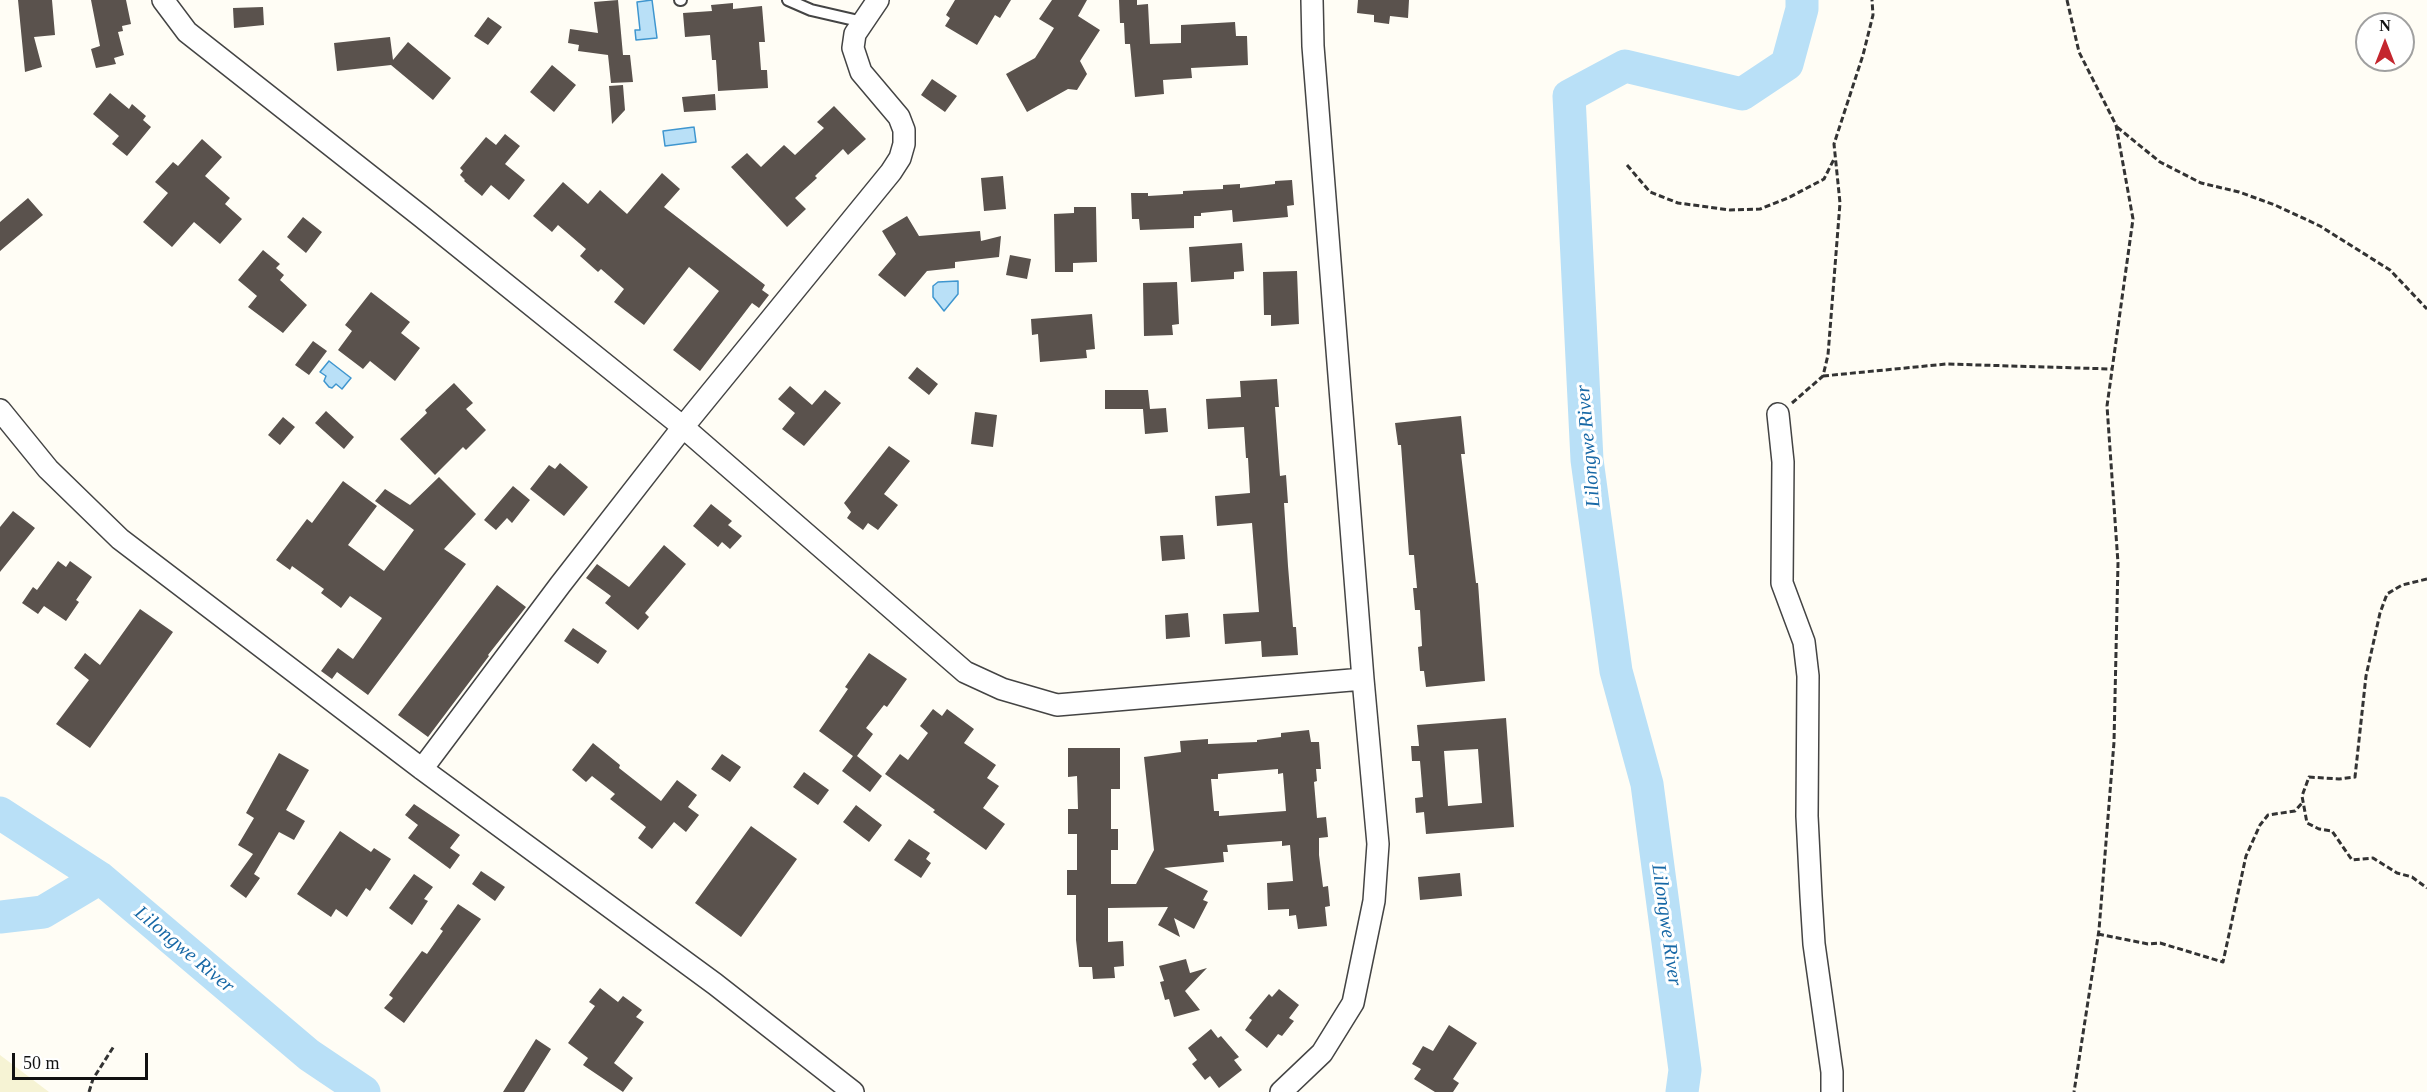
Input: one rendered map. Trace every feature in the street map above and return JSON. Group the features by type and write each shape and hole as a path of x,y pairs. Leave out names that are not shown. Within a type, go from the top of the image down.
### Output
{"street":[{"path":"163,0 188,32 683,427 965,672 1002,689 1057,705 1363,679"},
{"path":"422,769 560,585 683,427 900,158 904,144 904,130 899,117 861,72 855,60 853,48 855,34 878,0"},
{"path":"1281,1092 1322,1053 1353,1003 1374,901 1378,844 1313,46 1312,0"},
{"path":"0,410 48,469 120,538 422,769 715,984 853,1092"},
{"path":"1778,414 1783,462 1782,583 1804,642 1808,676 1808,816 1811,896 1817,976 1832,1072 1832,1092"}],"lane":[{"path":"788,0 811,10 862,22"}],"path":[{"path":"1823,376 1828,355 1840,203 1834,144 1863,54 1873,15 1872,0"},
{"path":"2067,0 2079,52 2115,125 2133,219 2107,406 2118,563 2114,742 2098,934 2074,1092"},
{"path":"2115,125 2160,162 2201,183 2239,192 2320,226 2390,270 2427,309"},
{"path":"1627,165 1650,192 1678,203 1730,210 1750,210 1760,209 1788,198 1824,179 1835,158"},
{"path":"1778,414 1823,376 1946,364 2111,369"},
{"path":"2427,579 2402,585 2387,594 2380,613 2366,676 2355,777 2339,779 2309,777 2302,796 2307,823 2319,829 2332,831 2352,860 2373,858 2397,873 2412,877 2427,888"},
{"path":"2098,934 2148,945 2160,943 2223,962 2246,856 2260,825 2268,815 2295,811 2303,802"},
{"path":"89,1092 93,1079 114,1046"}],"shaded area":[{"path":"0,1055 49,1092 0,1092"}],"water":[{"path":"652,0 657,38 636,40 635,30 640,30 637,2"},
{"path":"694,127 696,142 665,146 663,131"},
{"path":"958,281 958,294 944,311 933,297 933,286 938,282"},
{"path":"329,361 351,378 342,389 336,384 332,388 329,387 324,381 326,376 320,372"}],"building":[{"path":"18,0 52,0 55,35 34,37 42,67 25,72"},
{"path":"91,0 126,0 131,24 122,26 123,31 118,32 124,55 114,58 116,64 96,68 91,49 100,46"},
{"path":"618,0 623,55 630,55 633,82 611,83 608,55 578,51 579,45 568,43 570,29 598,33 594,2"},
{"path":"955,0 1011,0 1000,18 995,15 977,45 945,26 950,18 946,15"},
{"path":"1052,0 1087,0 1078,16 1100,30 1080,61 1087,74 1077,90 1068,89 1027,112 1006,74 1035,58 1054,28 1039,19"},
{"path":"1119,0 1137,0 1137,5 1148,4 1150,44 1181,43 1181,25 1235,22 1236,36 1247,36 1248,65 1191,68 1192,78 1163,80 1164,94 1135,97 1130,44 1125,44 1124,23 1120,23"},
{"path":"1358,0 1409,0 1408,18 1390,16 1389,24 1374,22 1374,15 1357,13"},
{"path":"733,3 733,9 762,6 765,42 759,42 761,70 767,70 768,88 718,91 716,60 712,60 710,35 685,37 683,13 712,11 711,5"},
{"path":"263,7 264,25 234,28 233,8"},
{"path":"488,17 502,27 488,45 474,36"},
{"path":"390,37 393,60 408,42 451,78 433,100 391,65 337,71 334,43"},
{"path":"552,65 576,85 554,112 530,92"},
{"path":"932,79 957,96 945,112 921,95"},
{"path":"623,85 625,110 612,124 609,86"},
{"path":"110,93 129,109 132,104 146,116 143,120 151,127 127,156 112,144 119,136 93,114"},
{"path":"715,94 716,110 684,112 682,97"},
{"path":"834,106 866,139 848,155 843,149 795,198 806,209 787,227 731,167 747,153 761,167 784,145 795,155 824,128 817,122"},
{"path":"505,134 520,146 505,164 525,180 509,200 491,185 482,196 464,181 460,175 463,171 460,168 486,137 496,145"},
{"path":"202,139 222,157 205,176 230,198 225,204 242,219 220,244 194,222 172,247 143,222 168,193 155,182 173,162 178,166"},
{"path":"662,173 680,189 664,207 765,285 762,290 769,295 759,308 752,303 700,371 673,350 719,291 689,267 644,325 614,302 624,289 601,269 598,272 580,256 586,249 558,225 552,232 533,216 563,182 588,204 600,190 627,214"},
{"path":"1003,176 1006,209 984,211 981,178"},
{"path":"1292,180 1294,205 1287,206 1288,217 1233,222 1232,210 1201,213 1201,216 1194,216 1194,228 1140,230 1139,219 1132,219 1131,193 1148,193 1148,196 1183,194 1183,191 1223,189 1223,185 1240,184 1240,188"},
{"path":"28,198 43,215 0,251 0,222"},
{"path":"1074,207 1096,207 1097,262 1073,263 1073,272 1055,272 1054,214 1074,213"},
{"path":"907,216 919,236 980,231 981,241 1001,236 999,257 955,262 955,268 927,271 905,297 878,275 896,254 882,231"},
{"path":"303,217 322,232 306,253 287,237"},
{"path":"1242,243 1244,271 1234,272 1234,279 1191,282 1189,247"},
{"path":"263,250 280,264 276,268 284,275 280,280 307,305 283,333 248,307 257,296 238,280"},
{"path":"1010,255 1031,259 1027,279 1006,275"},
{"path":"1297,271 1299,324 1271,326 1271,315 1264,315 1263,272"},
{"path":"1177,282 1179,324 1172,325 1173,335 1144,336 1143,283"},
{"path":"371,292 410,322 401,333 420,348 395,381 370,361 363,369 338,350 352,331 345,325"},
{"path":"1092,314 1095,349 1086,350 1087,358 1040,362 1038,334 1032,335 1031,319"},
{"path":"313,341 327,351 309,375 295,365"},
{"path":"917,367 938,384 929,395 908,378"},
{"path":"1277,379 1279,407 1275,407 1280,476 1286,475 1288,503 1284,503 1288,566 1293,627 1296,627 1298,655 1262,657 1261,641 1225,644 1223,614 1259,612 1252,523 1217,526 1215,496 1250,493 1248,458 1246,458 1244,427 1208,429 1206,399 1241,397 1240,381"},
{"path":"454,383 473,403 466,409 486,430 466,450 463,447 435,475 400,439 427,413 425,410"},
{"path":"790,386 812,405 825,390 841,403 804,446 782,429 795,413 778,399"},
{"path":"1105,390 1148,390 1150,409 1166,408 1168,432 1145,434 1143,409 1105,409"},
{"path":"326,411 354,437 344,449 315,423"},
{"path":"975,412 997,415 993,447 971,444"},
{"path":"1461,416 1465,454 1461,454 1476,583 1478,583 1485,681 1426,687 1424,671 1420,671 1418,647 1422,646 1420,610 1415,610 1413,588 1417,588 1414,555 1409,555 1401,445 1398,445 1395,423"},
{"path":"283,417 295,427 280,445 268,435"},
{"path":"889,446 910,461 884,494 898,505 878,530 868,523 863,530 847,518 851,512 844,503"},
{"path":"560,463 588,487 564,516 530,489 549,465 555,469"},
{"path":"439,477 476,514 444,549 466,564 368,695 337,672 332,679 321,671 338,648 353,659 382,618 350,596 341,608 321,593 324,589 292,566 290,570 276,560 307,519 312,523 343,481 377,506 348,545 384,571 414,530 375,501 385,489 410,505"},
{"path":"513,486 530,500 512,523 507,518 496,530 484,520"},
{"path":"711,504 732,521 728,525 742,536 730,549 722,542 718,547 693,526"},
{"path":"13,511 35,528 0,572 0,527"},
{"path":"1183,535 1185,559 1162,561 1160,536"},
{"path":"664,545 686,564 645,613 649,617 638,630 605,603 611,596 586,578 597,564 629,587"},
{"path":"58,561 66,567 70,561 92,577 76,600 79,602 66,621 44,606 38,614 22,603 33,587 37,590"},
{"path":"497,585 526,607 428,737 398,715"},
{"path":"140,609 173,632 90,748 56,724 89,680 74,668 85,653 100,665"},
{"path":"1188,613 1190,637 1166,639 1165,615"},
{"path":"573,628 607,651 598,664 564,641"},
{"path":"869,653 907,679 887,707 884,705 866,728 873,734 857,756 882,776 870,792 842,771 853,756 819,731 848,689 845,687"},
{"path":"933,709 942,716 947,709 974,729 964,743 996,765 987,778 999,786 983,808 1005,824 986,850 885,774 900,754 908,760 928,733 920,726"},
{"path":"1506,718 1514,827 1426,834 1424,812 1416,813 1415,798 1423,797 1420,761 1412,761 1411,746 1419,746 1417,725","holes":["1478,749 1482,803 1448,806 1444,751"]},
{"path":"1309,730 1311,742 1319,742 1321,769 1316,769 1317,781 1314,782 1317,818 1326,817 1328,837 1319,838 1323,887 1328,886 1330,906 1325,907 1327,926 1298,929 1296,915 1289,916 1289,909 1268,910 1267,883 1293,881 1290,845 1282,846 1282,841 1227,845 1228,852 1223,852 1224,862 1164,868 1208,891 1203,900 1208,902 1194,929 1174,918 1180,937 1158,925 1168,907 1108,908 1108,942 1123,941 1124,966 1114,967 1115,978 1093,979 1092,967 1079,967 1076,940 1076,895 1067,895 1067,870 1077,870 1077,834 1068,834 1068,809 1078,809 1077,776 1068,777 1068,748 1120,748 1120,789 1111,789 1111,829 1118,829 1118,850 1111,850 1111,884 1136,884 1154,850 1144,757 1181,752 1180,741 1208,739 1208,744 1257,742 1257,740 1281,737 1281,733","holes":["1278,769 1278,774 1283,773 1286,811 1219,816 1219,811 1214,811 1211,779 1218,779 1218,774"]},
{"path":"593,743 620,765 619,768 661,801 677,780 697,795 688,807 699,815 686,832 674,822 652,849 638,838 646,827 610,799 615,794 592,776 586,782 572,770"},
{"path":"279,753 309,770 286,810 305,821 294,840 279,832 254,874 260,878 246,898 230,886 253,854 238,845 254,818 246,813"},
{"path":"722,754 741,767 730,782 711,769"},
{"path":"804,772 829,790 818,805 793,787"},
{"path":"414,804 460,835 450,848 460,855 450,869 408,838 418,825 405,815"},
{"path":"856,805 882,825 869,842 843,822"},
{"path":"751,826 797,859 741,937 695,903"},
{"path":"340,831 371,852 374,848 391,859 370,891 366,888 347,917 336,909 331,917 297,894"},
{"path":"909,839 930,853 926,859 931,863 921,878 894,860"},
{"path":"481,871 505,887 495,901 472,884"},
{"path":"1460,873 1462,896 1420,900 1418,877"},
{"path":"414,874 433,887 424,899 428,901 412,925 389,908"},
{"path":"458,904 481,919 404,1023 384,1008 393,998 389,995 422,951 427,954 443,931 440,929"},
{"path":"1186,959 1190,973 1207,968 1185,991 1200,1010 1174,1017 1169,999 1165,1000 1160,982 1164,981 1159,966"},
{"path":"600,988 618,1002 623,996 642,1010 636,1017 644,1022 614,1063 633,1078 623,1092 583,1065 588,1058 568,1043 595,1006 589,1002"},
{"path":"1279,989 1299,1005 1289,1018 1294,1021 1282,1036 1278,1034 1267,1048 1245,1030 1252,1020 1249,1018 1269,994 1272,997"},
{"path":"1449,1025 1477,1043 1453,1079 1459,1083 1453,1092 1435,1092 1414,1079 1421,1069 1412,1064 1423,1046 1433,1051"},
{"path":"1211,1029 1218,1038 1221,1036 1239,1057 1234,1060 1242,1070 1219,1088 1210,1076 1205,1080 1192,1064 1197,1060 1188,1048"},
{"path":"536,1039 551,1049 524,1092 503,1092"}],"waterway":[{"name":"Lilongwe River","path":"1682,1092 1685,1070 1647,784 1616,671 1587,460 1569,96 1625,66 1742,94 1787,64 1802,9 1802,0"},
{"name":"Lilongwe River","path":"0,813 100,878 309,1055 364,1092"},
{"path":"0,917 43,912 100,878"}]}
